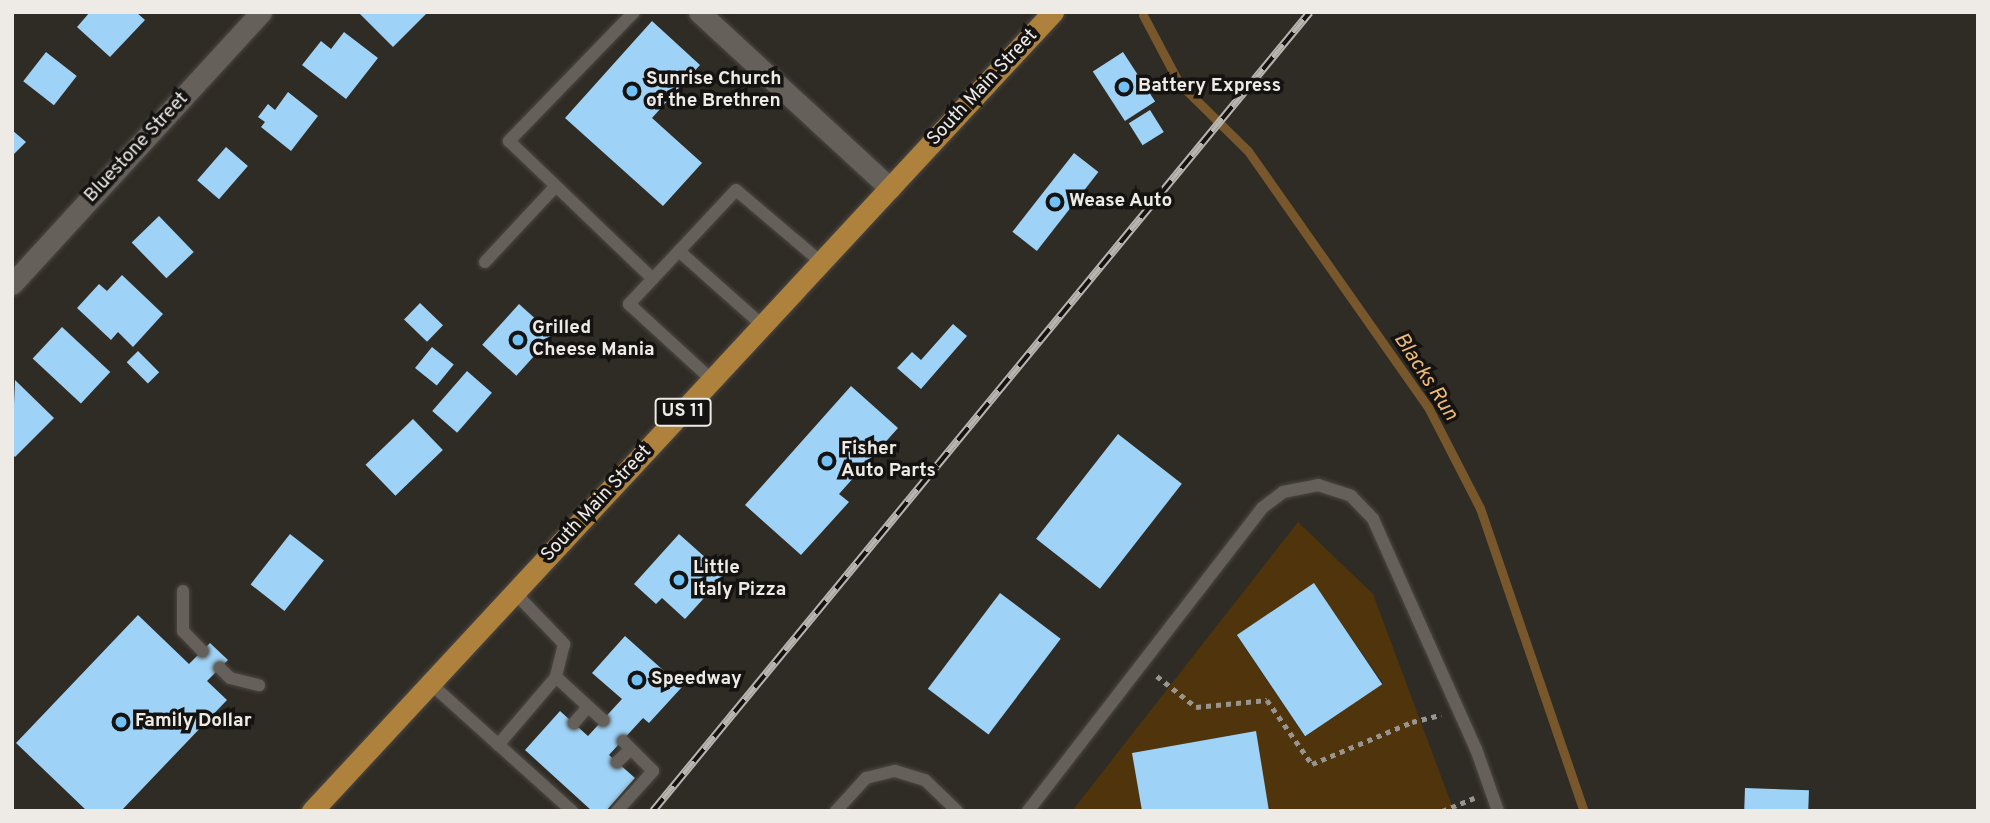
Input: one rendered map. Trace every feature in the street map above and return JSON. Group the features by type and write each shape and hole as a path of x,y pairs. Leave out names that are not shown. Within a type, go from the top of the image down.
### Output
{"main road":[{"name":"South Main Street","path":"312,811 1053,12"}],"street":[{"name":"Bluestone Street","path":"12,284 261,12"},
{"path":"699,12 890,188"}],"lane":[{"path":"634,12 509,141 554,188 653,279"},
{"path":"485,262 554,188"},
{"path":"712,380 629,304 736,190 821,262"},
{"path":"679,251 762,325"},
{"path":"1028,811 1268,502 1296,487 1327,486 1356,499 1373,519 1459,711 1498,811"},
{"path":"183,591 183,631 202,651"},
{"path":"498,745 556,677 564,644 515,593"},
{"path":"220,668 230,678 258,685"},
{"path":"556,677 603,720"},
{"path":"431,684 572,811"},
{"path":"574,723 588,707"},
{"path":"617,762 627,745 653,771 617,811"},
{"path":"531,775 540,763"},
{"path":"836,811 866,778 895,771 925,780 957,811"}],"path":[{"path":"1141,663 1196,707 1267,700 1312,764 1412,722 1459,711"},
{"path":"1442,811 1491,791"}],"shaded area":[{"path":"1298,522 1373,594 1454,811 1269,811 1255,731 1133,753 1142,811 1072,811","holes":["1314,584 1383,683 1305,737 1237,636"]}],"building":[{"path":"90,12 136,12 145,20 110,57 77,27"},
{"path":"358,12 428,12 393,47"},
{"name":"Sunrise Church of the Brethren","path":"652,21 700,65 652,118 702,163 663,206 565,118"},
{"path":"344,32 378,58 346,99 302,65 321,41 331,49"},
{"path":"46,52 77,76 54,105 23,81"},
{"name":"Battery Express","path":"1123,52 1155,101 1125,121 1093,72"},
{"path":"288,92 318,116 291,151 261,127 265,122 258,117 268,104 275,110"},
{"path":"1150,110 1164,132 1143,145 1129,123"},
{"path":"12,130 26,142 12,156"},
{"path":"226,147 248,166 219,199 197,180"},
{"name":"Wease Auto","path":"1074,153 1098,172 1037,251 1012,232"},
{"path":"159,216 194,252 166,278 132,242"},
{"path":"122,275 163,314 133,347 118,332 111,340 77,308 99,284 107,291"},
{"path":"420,303 443,325 427,342 404,320"},
{"name":"Grilled Cheese Mania","path":"519,304 553,335 516,376 482,345"},
{"path":"953,324 967,336 921,389 897,368 912,352 921,360"},
{"path":"62,327 110,372 81,403 33,358"},
{"path":"432,347 454,365 437,386 415,368"},
{"path":"138,351 159,372 148,384 127,362"},
{"path":"467,371 492,393 457,433 432,411"},
{"path":"15,380 54,418 15,457 12,454"},
{"name":"Fisher Auto Parts","path":"851,386 898,428 839,494 849,502 801,555 745,505"},
{"path":"413,419 443,450 395,496 366,465"},
{"path":"1118,434 1182,484 1100,589 1036,539"},
{"path":"290,534 324,560 284,611 251,584"},
{"name":"Little Italy Pizza","path":"679,534 725,575 685,619 662,598 656,604 634,584"},
{"path":"1314,583 1382,684 1305,736 1237,635"},
{"path":"1000,593 1061,639 988,735 928,689"},
{"name":"Family Dollar","path":"138,615 189,664 210,643 228,660 207,681 227,700 121,811 87,811 16,743"},
{"path":"625,636 682,687 649,723 643,718 609,755 635,778 606,811 592,811 525,750 560,711 588,736 622,699 592,673"},
{"path":"1256,731 1269,811 1142,811 1132,753"},
{"path":"1745,788 1809,790 1808,811 1744,811"}],"waterway":[{"name":"Blacks Run","path":"1143,15 1179,83 1248,151 1428,407 1480,508 1584,811"}],"railway":[{"path":"653,811 1310,12"}],"place":[{"name":"Battery Express","path":"1124,87"},
{"name":"Sunrise Church of the Brethren","path":"632,91"},
{"name":"Wease Auto","path":"1055,202"},
{"name":"Grilled Cheese Mania","path":"518,340"},
{"name":"Fisher Auto Parts","path":"827,461"},
{"name":"Little Italy Pizza","path":"679,580"},
{"name":"Speedway","path":"637,680"},
{"name":"Family Dollar","path":"121,722"}]}
